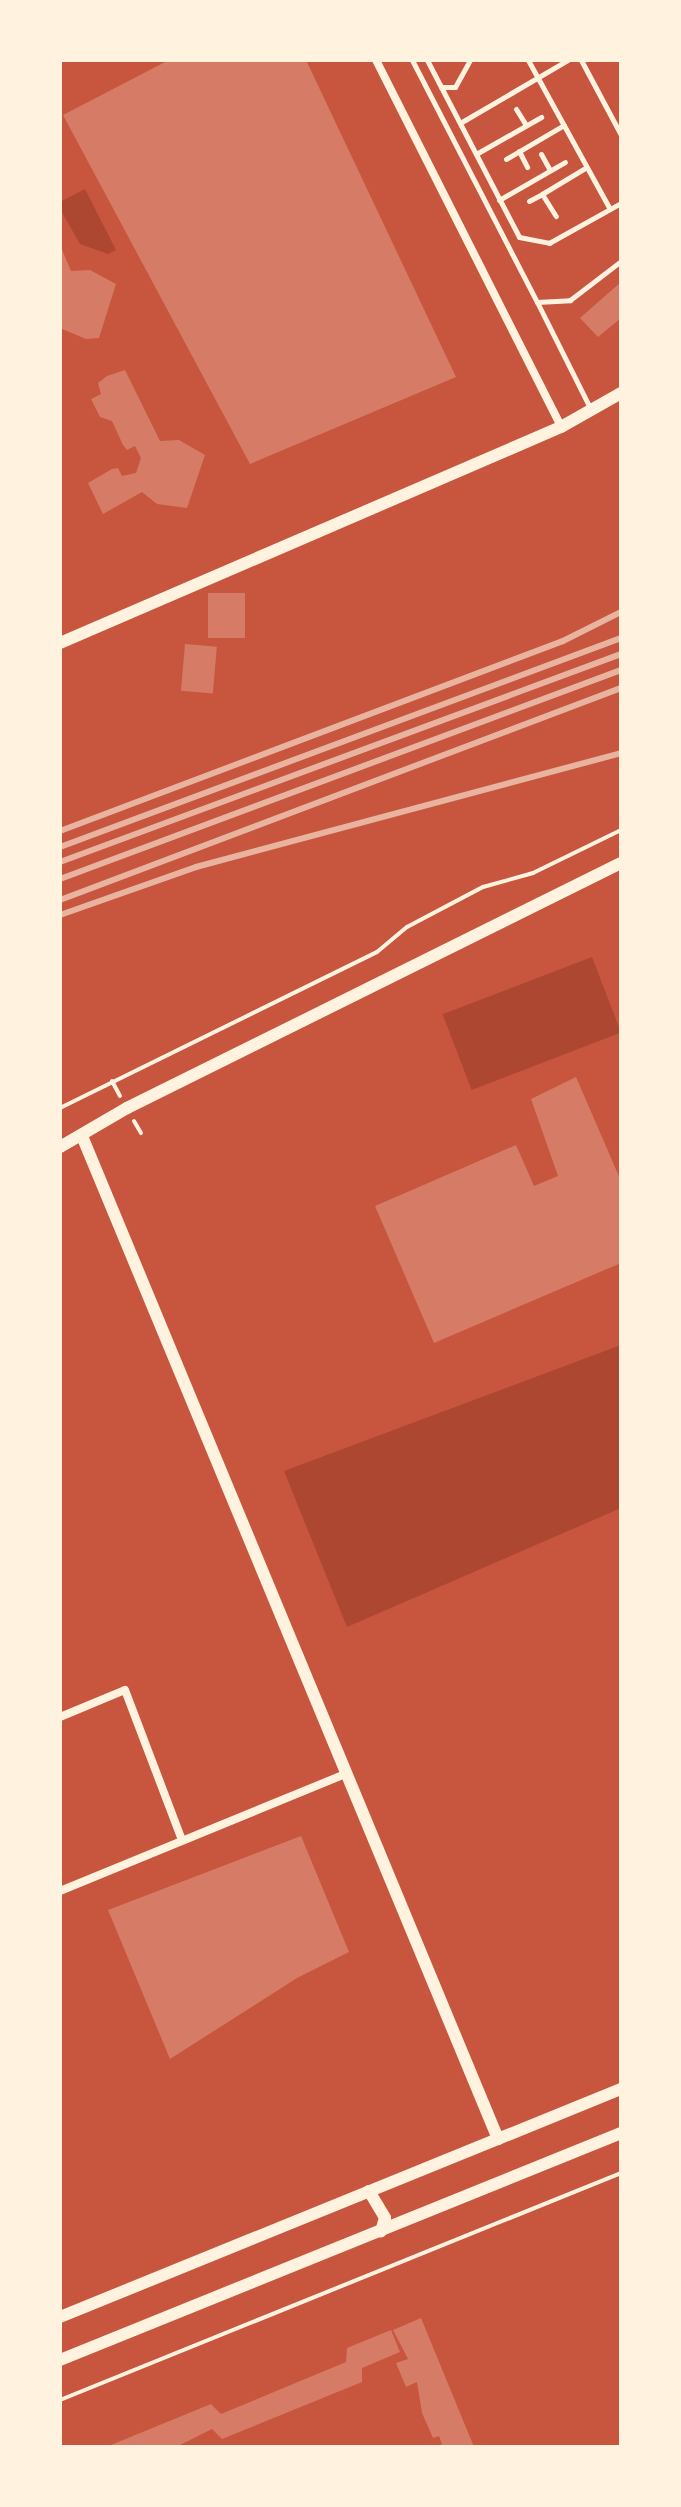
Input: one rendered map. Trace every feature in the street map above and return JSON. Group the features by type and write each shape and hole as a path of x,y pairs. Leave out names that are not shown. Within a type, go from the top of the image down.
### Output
{"street":[{"path":"376,60 561,427"},
{"path":"60,643 561,427 621,393"},
{"path":"60,1147 127,1108 621,863"},
{"path":"82,1136 350,1773 498,2139"},
{"path":"60,1717 125,1690 182,1840"},
{"path":"60,1891 350,1773"},
{"path":"60,2317 621,2089"},
{"path":"60,2360 621,2133"},
{"path":"369,2191 385,2218 381,2231"}],"lane":[{"path":"412,60 591,411"},
{"path":"427,60 519,237 549,243 621,203"},
{"path":"441,87 455,87 470,60"},
{"path":"528,60 610,209"},
{"path":"460,123 568,60"},
{"path":"581,60 621,135"},
{"path":"516,109 526,125"},
{"path":"476,154 541,117"},
{"path":"506,159 564,125"},
{"path":"519,151 527,167"},
{"path":"541,154 550,170"},
{"path":"499,200 565,162"},
{"path":"529,201 587,167"},
{"path":"542,194 556,216"},
{"path":"537,302 570,300 621,261"}],"path":[{"path":"60,1108 377,952 407,927 483,887 533,873 621,830"},
{"path":"60,2400 621,2173"}],"shaded area":[{"path":"85,189 116,250 108,254 80,244 60,209 60,202"},
{"path":"592,957 621,1033 472,1090 443,1014"},
{"path":"621,1345 621,1508 347,1627 284,1471"}],"building":[{"path":"169,60 306,60 456,377 250,464 63,115"},
{"path":"60,245 71,271 90,270 116,284 99,338 86,339 62,329"},
{"path":"621,282 621,318 598,337 580,318"},
{"path":"125,370 160,441 179,440 205,455 187,508 157,504 142,492 103,514 88,483 112,469 118,468 122,476 136,473 141,458 135,446 127,450 112,421 100,417 91,399 101,394 98,383 107,376"},
{"path":"208,593 245,593 245,638 208,638"},
{"path":"185,644 217,647 213,694 181,691"},
{"path":"576,1077 621,1181 621,1263 434,1343 375,1206 516,1145 534,1186 558,1176 531,1099"},
{"path":"301,1836 349,1952 297,1978 170,2059 108,1910"},
{"path":"421,2318 474,2447 436,2447 442,2444 439,2436 433,2438 422,2413 417,2382 406,2387 396,2363 408,2359 393,2330"},
{"path":"391,2330 400,2352 362,2368 362,2382 222,2439 212,2429 176,2447 106,2447 211,2404 221,2414 346,2362 347,2348"}],"railway":[{"path":"60,831 563,641 621,612"},
{"path":"60,847 621,638"},
{"path":"60,862 621,654"},
{"path":"60,879 621,670"},
{"path":"60,900 621,688"},
{"path":"60,915 196,867 621,753"}]}
